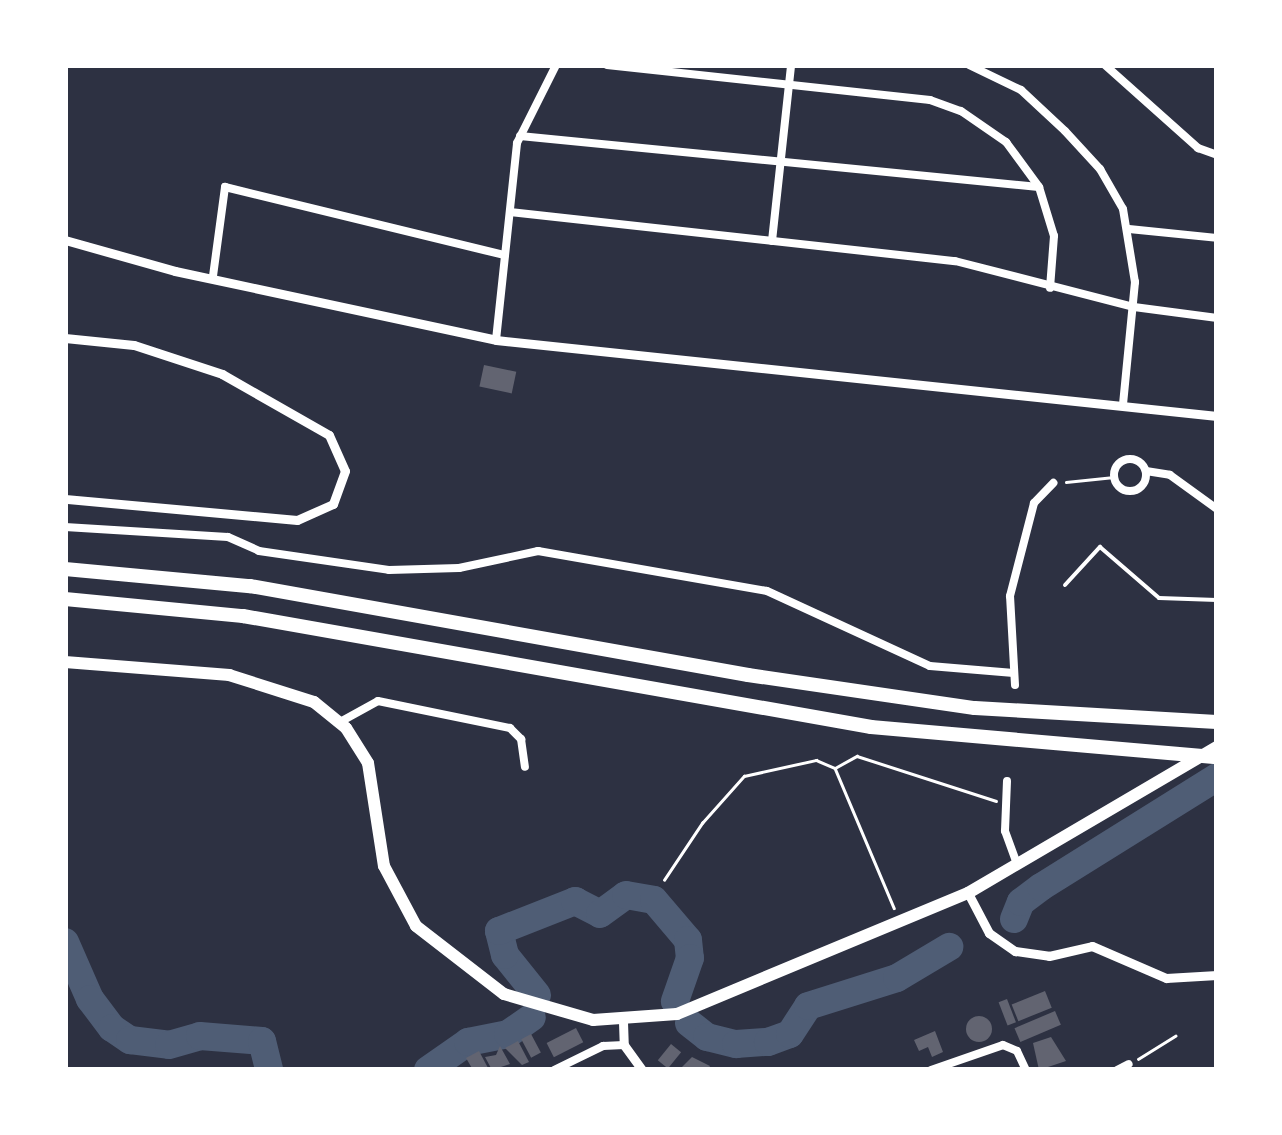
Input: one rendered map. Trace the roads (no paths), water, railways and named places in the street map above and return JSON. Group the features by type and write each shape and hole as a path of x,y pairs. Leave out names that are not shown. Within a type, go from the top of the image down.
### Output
{"highway":[{"path":"65,569 268,589 859,692 1088,715 1217,722"},
{"path":"65,599 262,620 870,728 1085,749 1217,756"},
{"path":"65,662 280,686 340,722 368,762 384,866 416,926 516,1000 624,1022 677,1014 899,918 968,893 1019,868 1217,747"}],"street":[{"path":"496,340 520,136 556,65"},
{"path":"607,65 930,100 961,110 1006,142 1039,187 1054,236 1050,288"},
{"path":"772,241 791,65"},
{"path":"969,65 1021,90 1065,131 1100,169 1128,229 1134,308 1123,406"},
{"path":"1105,65 1198,148 1217,155"},
{"path":"520,136 1039,187"},
{"path":"213,276 225,187 505,254"},
{"path":"510,212 955,262 1134,308 1217,318"},
{"path":"1128,229 1217,238"},
{"path":"65,240 496,340 1217,416"},
{"path":"65,338 134,345 222,374 329,435 345,470 333,504 297,520 65,499"},
{"path":"1146,471 1144,484 1134,491 1121,489 1114,477 1126,459 1146,471 1170,476 1217,509"},
{"path":"1015,685 1010,596 1034,503 1053,483"},
{"path":"65,527 228,537 259,551 389,570 459,568 538,551 768,591 930,666 1014,673"},
{"path":"340,722 378,701 510,728 521,739 526,767"},
{"path":"1007,780 1005,832 1019,868"},
{"path":"968,893 990,933 1015,951 1049,956 1092,946 1166,978 1217,974"},
{"path":"624,1022 624,1045 642,1070"},
{"path":"554,1070 603,1046 624,1045"},
{"path":"932,1070 1003,1045 1016,1051 1026,1070"},
{"path":"1117,1070 1130,1064"}],"lane":[{"path":"1065,585 1100,546 1159,598 1217,600"}],"waterway":[{"path":"1014,919 1021,902 1041,887 1217,777"},
{"path":"537,995 505,955 499,931 575,901 600,914 626,895 654,900 688,940 690,958 675,1001"},
{"path":"65,942 90,999 112,1028 130,1040 169,1045 200,1036 262,1041 269,1070"},
{"path":"689,1023 707,1037 736,1044 768,1042 790,1034 808,1006 897,978 949,947"},
{"path":"428,1070 468,1042 508,1034 532,1017"}]}
